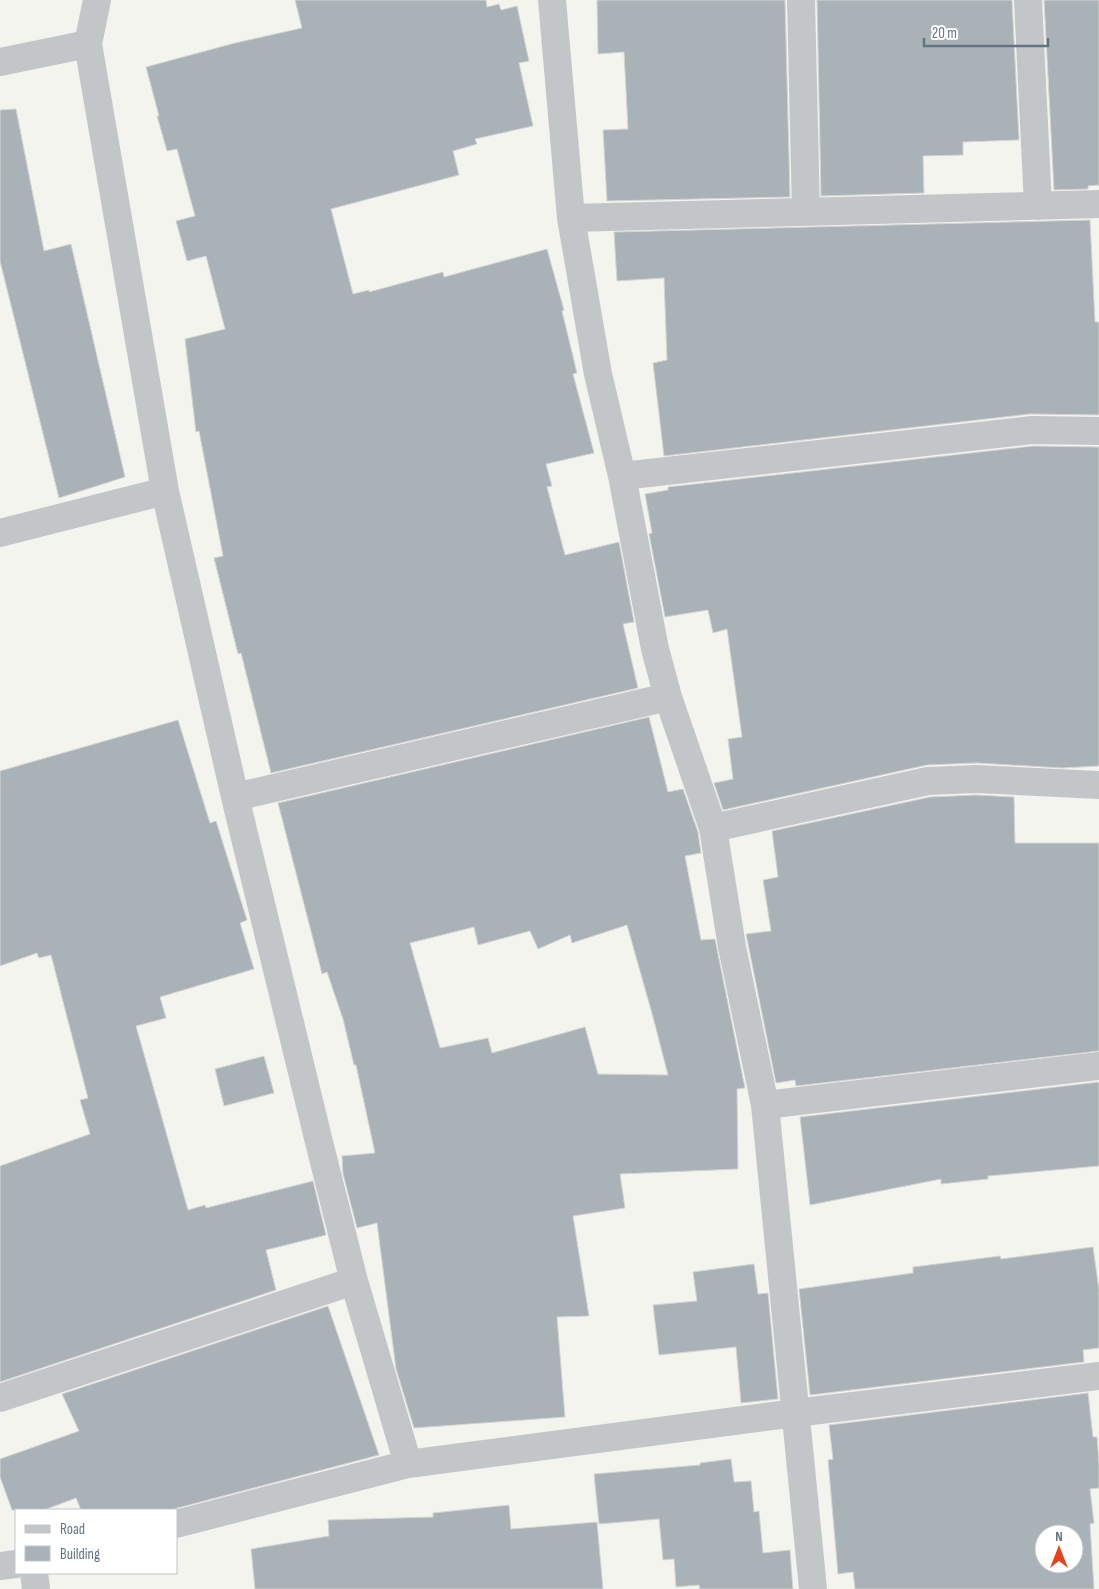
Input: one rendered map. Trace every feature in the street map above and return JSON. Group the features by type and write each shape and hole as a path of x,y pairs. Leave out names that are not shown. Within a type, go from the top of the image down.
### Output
{"street":[{"path":"97,0 88,44 164,491 235,798 354,1281 408,1464"},
{"path":"552,0 571,218 598,374 622,476 655,649 668,697 713,828 732,947 764,1105 813,1589"},
{"path":"801,0 806,212"},
{"path":"1028,0 1038,206"},
{"path":"0,62 88,44"},
{"path":"571,218 1099,204"},
{"path":"622,476 1032,430 1099,431"},
{"path":"0,533 164,491"},
{"path":"235,798 668,697"},
{"path":"713,828 928,781 976,779 1099,785"},
{"path":"764,1105 1099,1066"},
{"path":"0,1398 354,1281"},
{"path":"178,1523 408,1464 795,1413 1099,1376"},
{"path":"0,1566 15,1564"},
{"path":"34,1574 36,1589"}],"building":[{"path":"295,0 486,0 487,7 499,4 501,10 517,6 529,61 519,63 533,126 475,139 477,144 453,151 459,175 331,209 353,294 369,290 369,292 443,272 444,277 547,249 564,310 562,311 577,373 573,374 594,453 546,464 552,486 547,487 565,555 619,542 634,622 623,624 638,688 271,773 241,653 238,654 214,558 223,556 199,431 196,432 185,339 225,329 206,256 187,261 176,221 195,216 177,149 167,151 146,67 235,43 302,28"},
{"path":"597,0 785,0 790,197 607,201 603,130 628,129 624,52 598,54"},
{"path":"817,0 1012,0 1019,140 963,142 963,155 923,156 924,193 821,196"},
{"path":"1044,0 1099,0 1099,185 1088,186 1088,189 1054,190"},
{"path":"16,109 44,251 71,244 125,477 59,498 0,261 0,110"},
{"path":"1090,220 1095,322 1099,322 1099,415 1030,414 664,456 653,363 667,360 664,278 617,281 614,232"},
{"path":"1033,446 1099,447 1099,766 1062,768 977,763 927,765 723,810 714,783 733,779 728,739 742,737 727,629 713,633 708,610 665,617 649,534 652,533 645,494 668,490 668,487"},
{"path":"649,717 668,792 683,789 698,832 701,853 685,856 701,940 715,939 745,1088 737,1089 738,1169 620,1174 625,1208 573,1216 589,1316 557,1317 565,1417 414,1428 396,1369 377,1223 357,1228 343,1174 342,1156 375,1153 356,1065 354,1065 343,1019 327,972 322,974 278,803","holes":["627,925 668,1075 598,1074 585,1027 492,1053 488,1038 440,1048 410,943 474,927 478,945 530,931 538,949 570,935 572,943"]},
{"path":"178,720 210,823 216,821 247,920 240,923 254,969 160,997 166,1018 136,1026 188,1210 205,1205 206,1208 313,1181 326,1235 266,1250 276,1290 0,1382 0,1166 90,1134 80,1100 88,1098 51,955 39,958 37,953 0,966 0,771"},
{"path":"976,795 1014,797 1015,843 1099,843 1099,1051 796,1086 795,1080 776,1083 746,934 771,931 763,880 778,877 772,831 930,797"},
{"path":"264,1056 274,1093 224,1106 215,1069"},
{"path":"1099,1082 1099,1166 988,1176 988,1179 941,1184 941,1179 810,1205 800,1117"},
{"path":"1093,1247 1099,1290 1099,1348 1083,1350 1084,1362 810,1395 799,1289 913,1273 913,1267 1000,1256 1001,1259"},
{"path":"754,1264 758,1294 768,1293 778,1399 741,1403 736,1347 659,1355 653,1305 697,1301 693,1272"},
{"path":"328,1306 379,1455 174,1509 81,1509 76,1498 47,1509 12,1510 0,1477 0,1459 79,1431 62,1394"},
{"path":"1088,1393 1093,1437 1097,1437 1099,1463 1099,1488 1090,1489 1094,1523 1090,1524 1094,1589 855,1589 853,1572 838,1574 828,1460 833,1459 829,1425"},
{"path":"731,1459 734,1482 751,1481 754,1512 759,1511 763,1553 790,1550 793,1589 700,1589 699,1585 676,1587 674,1559 663,1560 659,1519 599,1524 594,1474 700,1465 700,1463"},
{"path":"509,1505 511,1529 597,1522 603,1589 255,1589 251,1549 329,1536 328,1520 433,1517 433,1513"}]}
